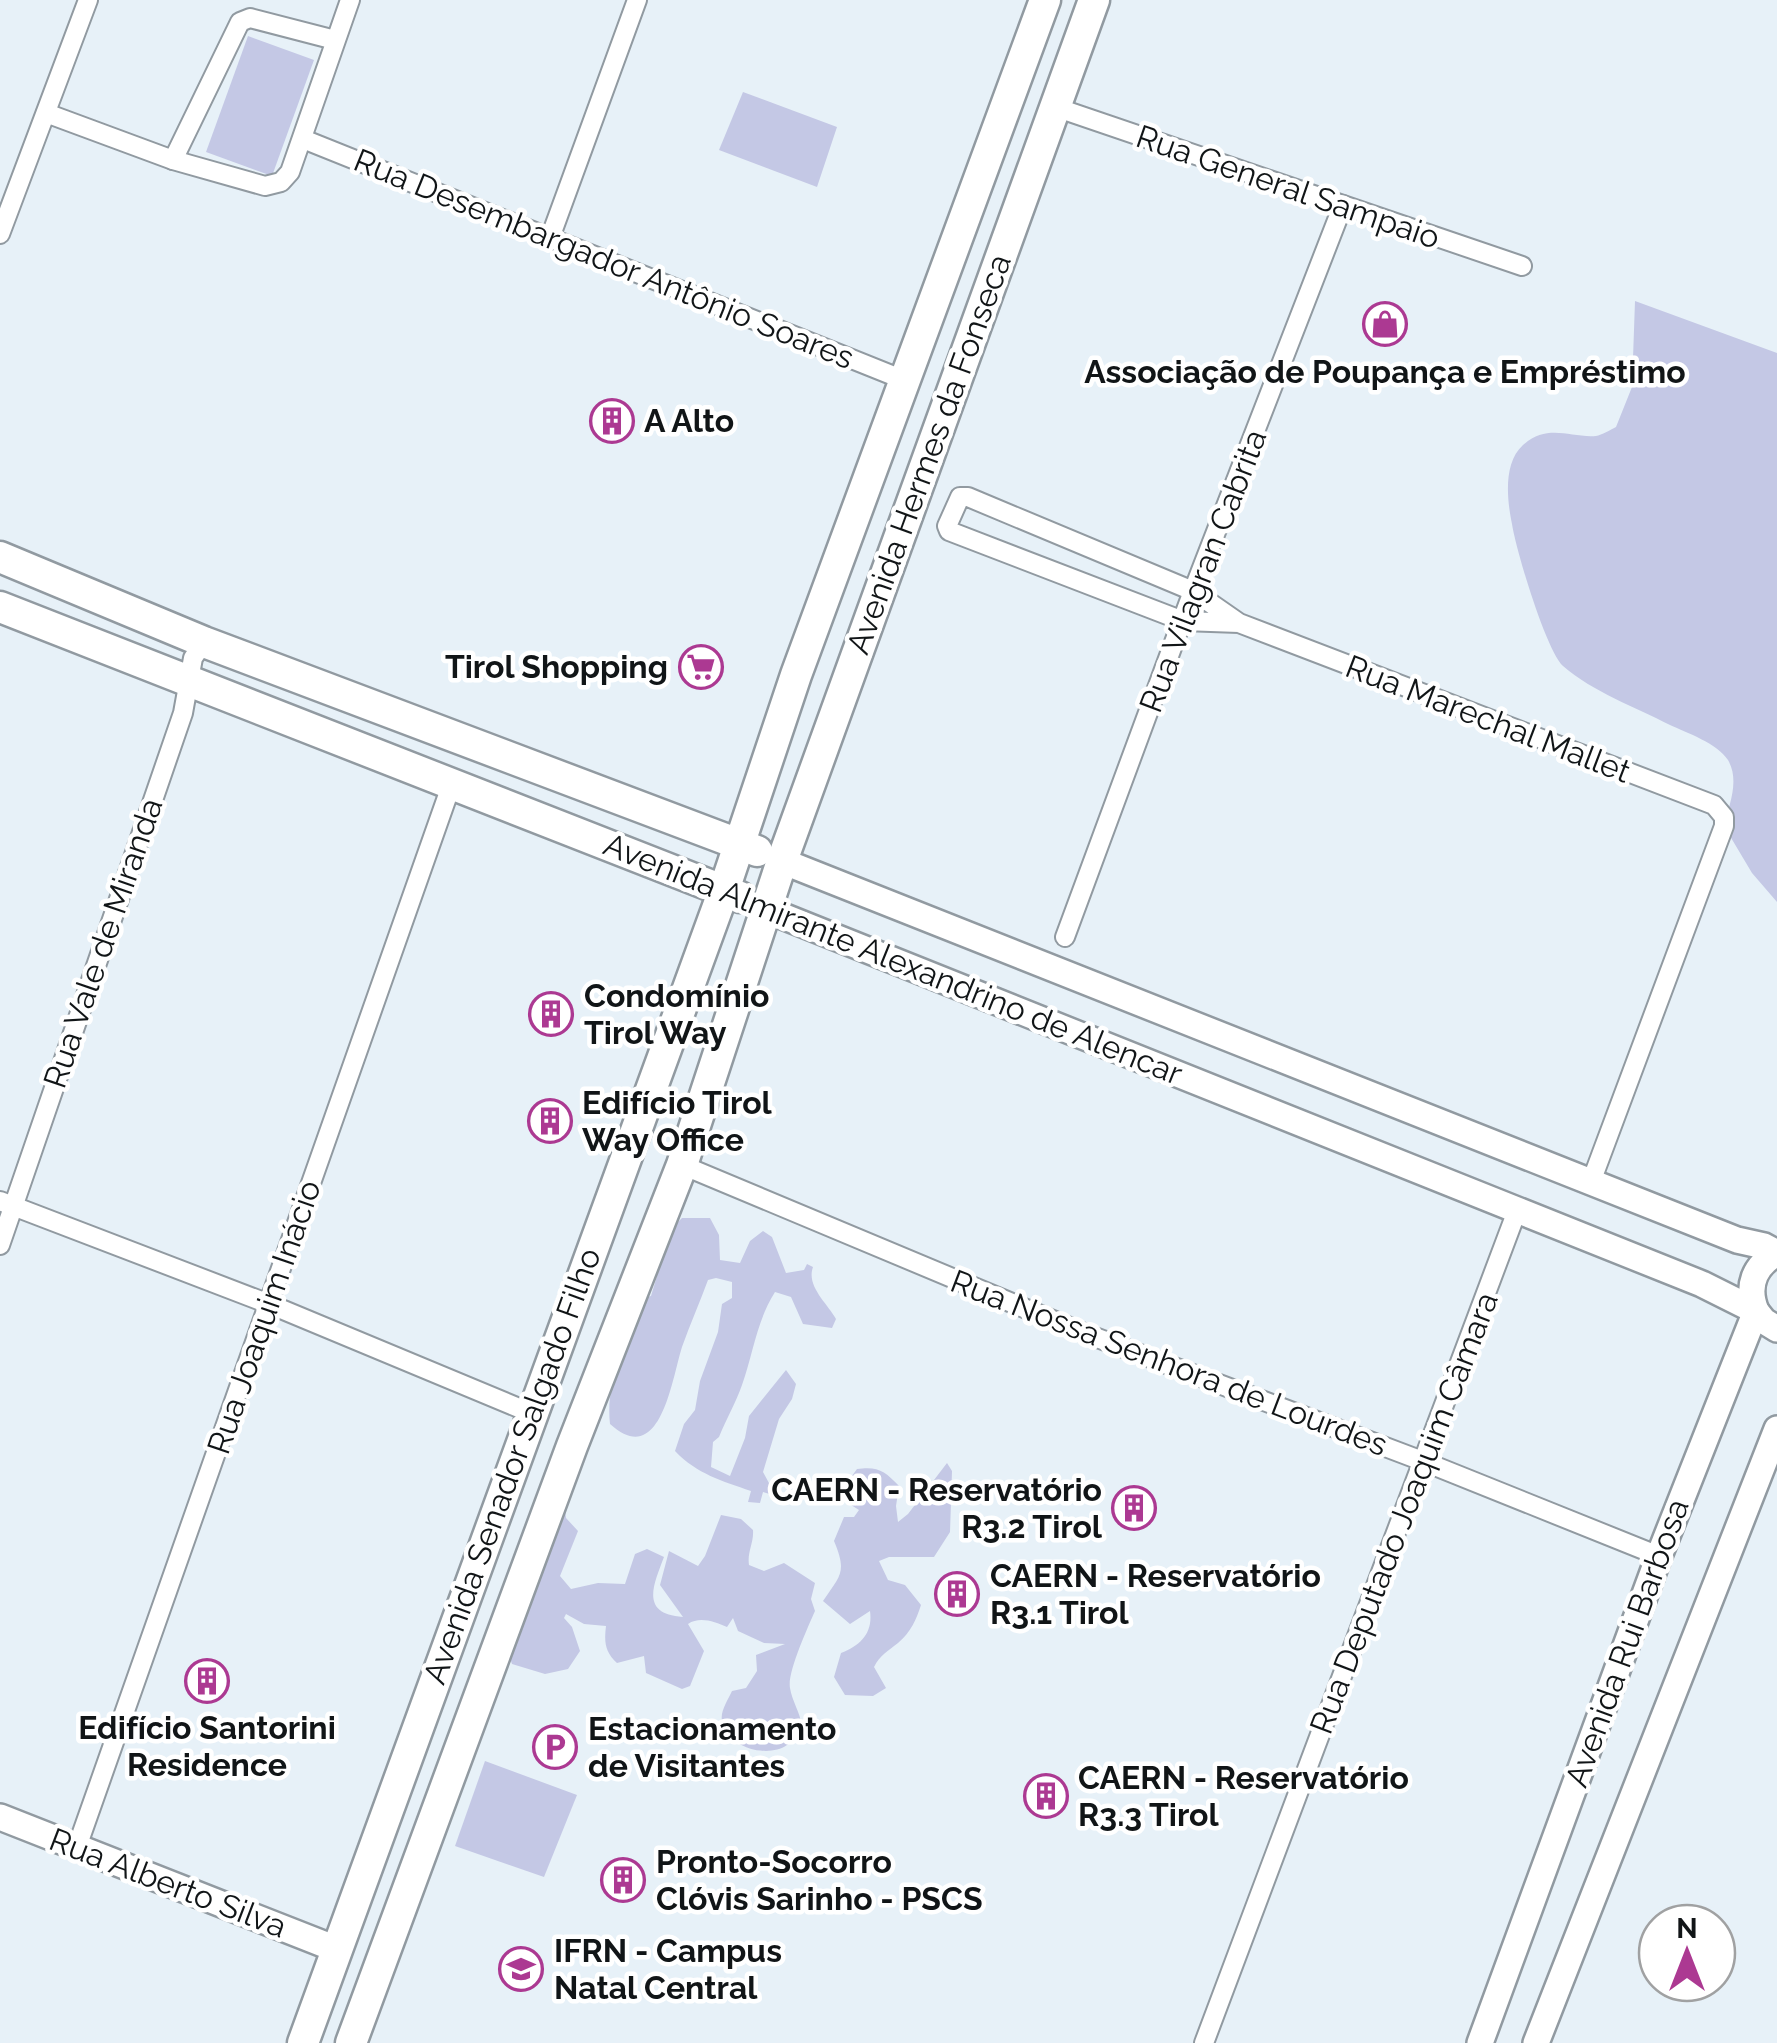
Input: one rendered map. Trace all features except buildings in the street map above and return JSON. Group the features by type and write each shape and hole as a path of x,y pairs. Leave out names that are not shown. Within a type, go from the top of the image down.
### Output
{"main road":[{"name":"Avenida Hermes da Fonseca","path":"724,890 796,675 1044,0"},
{"name":"Avenida Hermes da Fonseca","path":"765,909 1094,0"},
{"name":"Avenida Almirante Alexandrino de Alencar","path":"0,557 204,642 740,844 1777,1253"},
{"path":"1,607 32,604 40,586 30,569"},
{"name":"Avenida Almirante Alexandrino de Alencar","path":"1,607 724,890 1518,1208 1712,1288 1756,1311 1777,1329"},
{"name":"Avenida Senador Salgado Filho","path":"303,2043 724,890"},
{"name":"Avenida Senador Salgado Filho","path":"351,2043 572,1446 682,1165 765,909"},
{"path":"1736,1240 1748,1257 1740,1284 1712,1288 1736,1321 1738,1350"},
{"name":"Avenida Rui Barbosa","path":"1480,2043 1659,1556 1756,1311 1752,1300 1754,1277 1758,1267 1777,1253"},
{"name":"Avenida Rui Barbosa","path":"1536,2043 1777,1429"},
{"name":"Rua Alberto Silva","path":"0,1817 336,1948"}],"street":[{"path":"0,234 88,0"},
{"path":"46,113 174,160 264,186 280,182 290,172 350,0"},
{"path":"550,238 637,0"},
{"path":"174,160 240,22 250,18 336,40"},
{"name":"Rua General Sampaio","path":"1055,107 1522,266"},
{"name":"Rua Desembargador Antônio Soares","path":"303,138 904,380"},
{"name":"Rua Vilagran Cabrita","path":"1065,937 1193,591 1343,205"},
{"name":"Rua Marechal Mallet","path":"1239,623 1183,621 966,538 949,531 947,526 960,497 968,497 1193,591 1239,623 1714,805 1724,817 1724,826 1592,1182"},
{"name":"Rua Vale de Miranda","path":"0,1245 6,1204 183,713 193,658 204,642"},
{"name":"Rua Joaquim Inácio","path":"77,1847 451,786"},
{"name":"Rua Nossa Senhora de Lourdes","path":"682,1165 1079,1331 1425,1462 1659,1556"},
{"path":"6,1204 269,1304 530,1413"},
{"name":"Rua Deputado Joaquim Câmara","path":"1204,2043 1518,1208"}],"shaded area":[{"path":"248,36 314,60 272,176 206,152"},
{"path":"743,92 837,127 817,187 719,150"},
{"path":"1635,301 1777,353 1777,902 1752,873 1724,826 1733,785 1728,760 1709,744 1601,691 1563,666 1540,621 1515,537 1508,482 1512,462 1523,445 1550,433 1596,436 1616,427 1632,387"},
{"path":"682,1218 710,1218 719,1235 720,1260 740,1263 750,1241 763,1231 772,1237 786,1273 804,1270 807,1264 813,1267 815,1288 836,1319 832,1328 803,1324 791,1297 775,1292 764,1314 740,1391 713,1442 711,1467 730,1476 749,1416 786,1370 796,1384 779,1419 763,1472 776,1496 763,1492 760,1503 748,1502 751,1491 701,1471 675,1451 684,1424 695,1410 700,1381 718,1332 722,1304 732,1298 732,1282 708,1280 668,1397 653,1428 641,1436 627,1435 610,1424 611,1392 623,1345 640,1299 651,1296 661,1239"},
{"path":"947,1463 952,1471 950,1532 934,1557 889,1557 879,1561 888,1580 905,1585 921,1605 906,1635 874,1667 886,1688 873,1696 845,1695 834,1677 841,1653 864,1637 870,1626 870,1611 850,1624 823,1601 840,1573 834,1541 844,1517 854,1517 859,1510 848,1503 846,1484 857,1469 885,1473 899,1486 898,1522"},
{"path":"565,1510 566,1518 578,1531 560,1576 571,1589 598,1583 625,1584 635,1554 647,1549 664,1557 654,1588 655,1604 669,1615 683,1617 660,1585 669,1551 698,1566 721,1515 741,1519 753,1530 749,1565 764,1571 784,1563 815,1583 811,1599 815,1611 790,1681 802,1726 789,1743 769,1751 749,1748 725,1730 725,1706 732,1691 746,1688 757,1671 756,1655 785,1644 764,1643 738,1631 733,1618 727,1627 702,1620 688,1624 704,1651 690,1686 682,1689 646,1673 644,1656 617,1663 606,1646 606,1626 584,1624 566,1614 564,1618 572,1627 580,1651 568,1669 545,1674 512,1664 507,1650"},
{"path":"485,1761 577,1795 544,1877 455,1846"}],"place":[{"name":"Associação de Poupança e Empréstimo","path":"1385,324"},
{"name":"A Alto","path":"612,421"},
{"name":"Tirol Shopping","path":"701,667"},
{"name":"Condomínio Tirol Way","path":"551,1014"},
{"name":"Edifício Tirol Way Office","path":"550,1121"},
{"name":"CAERN - Reservatório R3.2 Tirol","path":"1134,1508"},
{"name":"CAERN - Reservatório R3.1 Tirol","path":"957,1594"},
{"name":"Edifício Santorini Residence","path":"207,1681"},
{"name":"Estacionamento de Visitantes","path":"555,1747"},
{"name":"CAERN - Reservatório R3.3 Tirol","path":"1046,1796"},
{"name":"Pronto-Socorro Clóvis Sarinho - PSCS","path":"623,1880"},
{"name":"IFRN - Campus Natal Central","path":"521,1969"}]}
